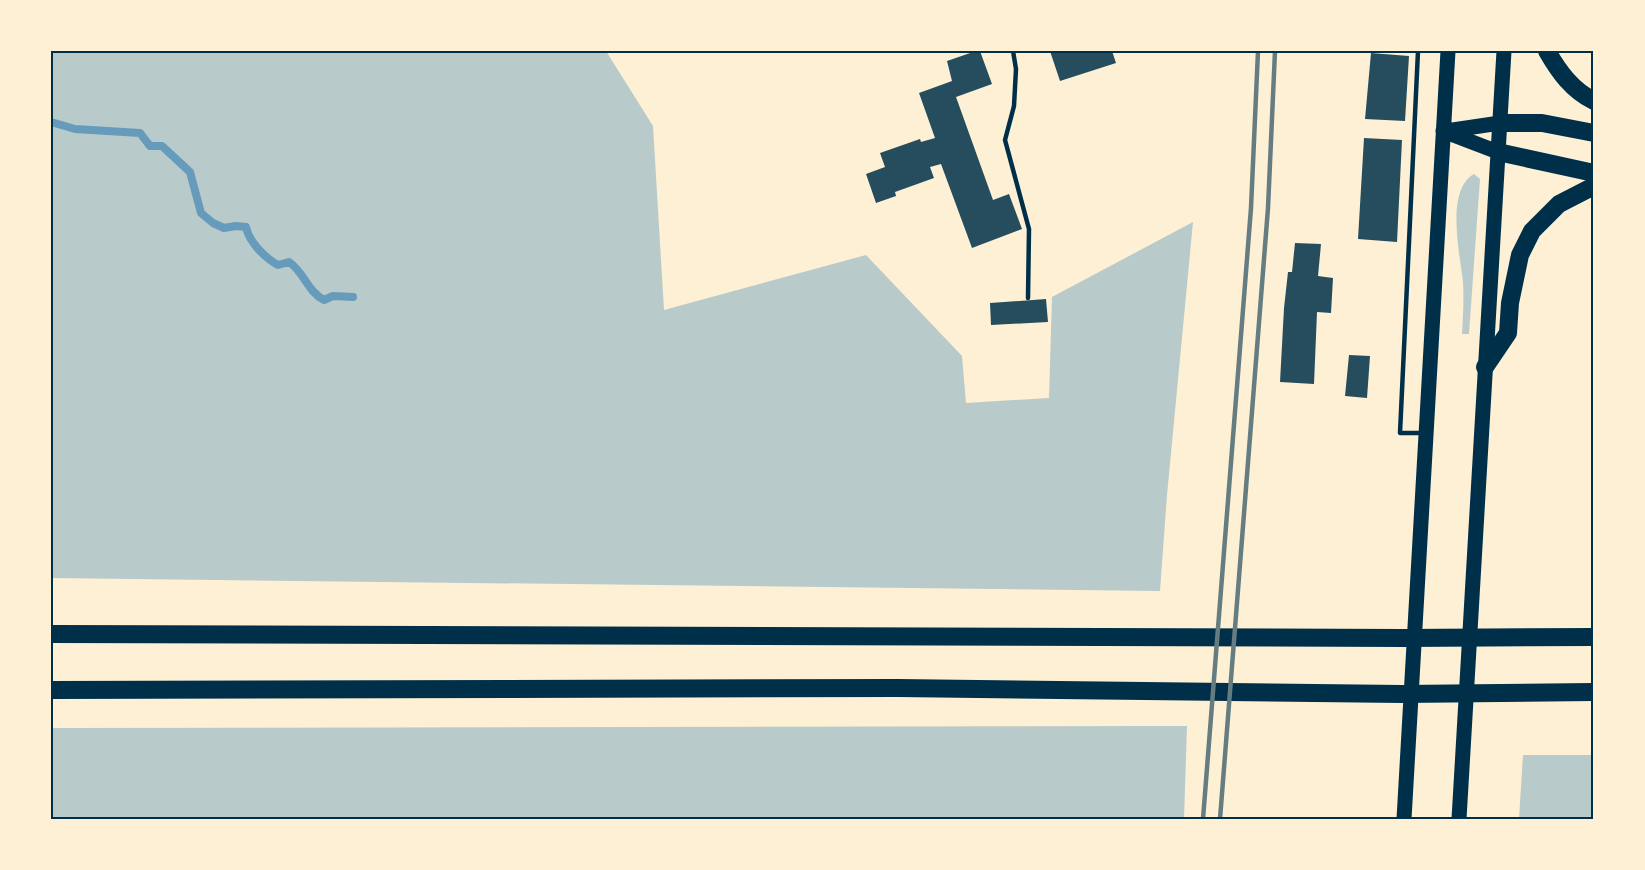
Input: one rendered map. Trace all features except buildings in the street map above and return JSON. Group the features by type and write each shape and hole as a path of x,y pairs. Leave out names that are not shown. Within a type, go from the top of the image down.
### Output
{"highway":[{"path":"1547,51 1573,87 1594,101"},
{"path":"1500,123 1542,123 1594,133"},
{"path":"1498,152 1594,173"},
{"path":"1485,367 1508,333 1510,303 1520,255 1532,231 1559,204 1594,186"},
{"path":"51,634 1594,637"},
{"path":"51,690 910,688 1402,694 1594,692"}],"main road":[{"path":"1405,812 1448,51"},
{"path":"1460,813 1504,51"},
{"path":"1443,131 1500,123"},
{"path":"1443,131 1498,152"}],"lane":[{"path":"1013,51 1016,69 1014,106 1005,140 1029,229 1029,298"},
{"path":"1418,51 1400,433 1426,433"}],"shaded area":[{"path":"51,51 606,51 653,126 664,310 866,255 962,356 966,403 1049,398 1052,297 1193,222 1160,591 51,578"},
{"path":"1474,174 1480,179 1469,334 1462,334 1463,282 1457,208 1465,182"},
{"path":"1187,726 1184,819 51,819 51,728"},
{"path":"1523,755 1594,755 1594,819 1519,819"}],"waterway":[{"path":"51,122 75,129 140,133 150,146 162,146 190,172 201,213 213,223 224,228 246,227 250,238 263,254 278,265 289,262 299,271 314,292 324,300 333,296 353,297"}],"railway":[{"path":"1203,819 1251,208 1258,51"},
{"path":"1220,819 1268,208 1275,51"}]}
